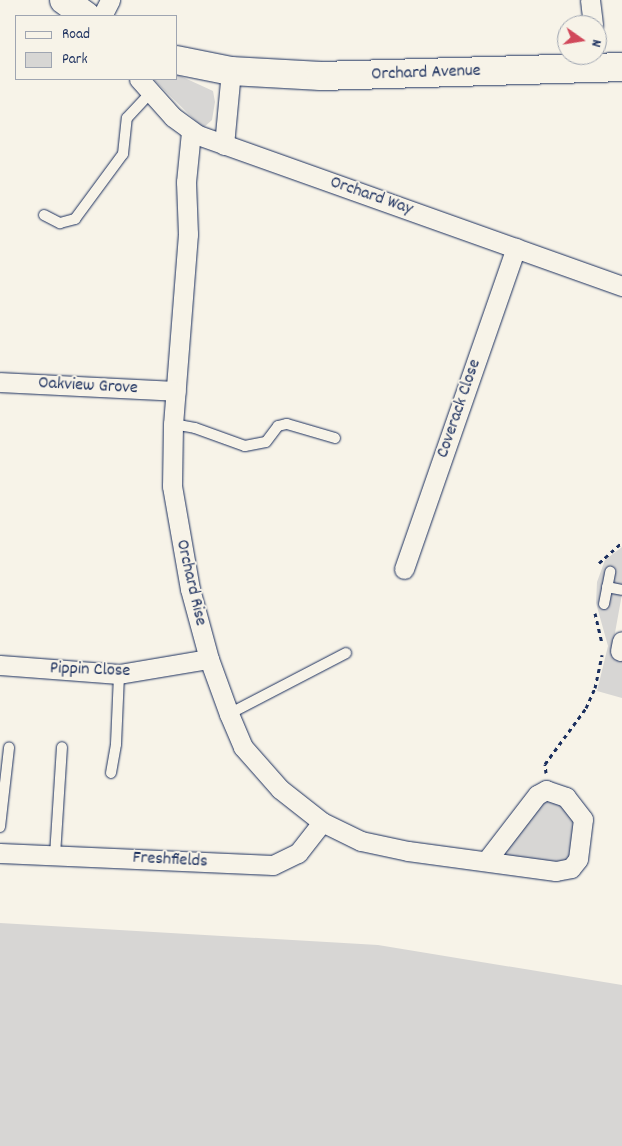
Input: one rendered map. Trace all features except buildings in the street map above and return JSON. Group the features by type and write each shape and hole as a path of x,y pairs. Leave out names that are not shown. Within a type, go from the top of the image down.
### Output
{"street":[{"path":"64,0 85,15"},
{"path":"102,15 110,0"},
{"path":"590,0 592,15"},
{"name":"Orchard Avenue","path":"178,60 231,71 353,76 565,65"},
{"path":"224,145 231,71"},
{"name":"Orchard Way","path":"145,85 191,132 622,286"},
{"name":"Orchard Rise","path":"191,132 186,182 188,234 173,424 172,486 175,512 209,659 243,747 280,789 322,822 361,841 408,851 487,860 556,871 571,868 578,859 582,819 566,797 546,790"},
{"name":"Coverack Close","path":"404,569 516,248"},
{"name":"Oakview Grove","path":"0,382 176,391"},
{"name":"Pippin Close","path":"0,665 119,674 209,659"},
{"path":"487,860 537,795 546,790"},
{"name":"Freshfields","path":"0,853 273,865 298,853 322,822"}],"lane":[{"path":"44,215 60,223 76,219 124,154 128,118 145,85"},
{"path":"173,424 195,428 245,446 266,442 278,426 287,424 335,438"},
{"path":"604,604 610,572"},
{"path":"607,587 622,590"},
{"path":"229,714 346,653"},
{"path":"110,773 111,756 116,744 119,674"},
{"path":"55,855 62,747"},
{"path":"0,827 9,748"}],"path":[{"path":"546,790 545,764 586,708 595,688 604,649 621,646"}],"green space":[{"path":"178,75 213,91 215,102 212,120 203,128 154,80 178,80"},
{"path":"622,547 622,594 611,655 622,657 622,698 597,691 608,646 596,603 597,582 605,560"},
{"path":"547,799 557,800 574,821 572,854 566,862 554,863 507,857 502,850 539,801"},
{"path":"0,923 378,945 622,985 622,1146 0,1146"}]}
